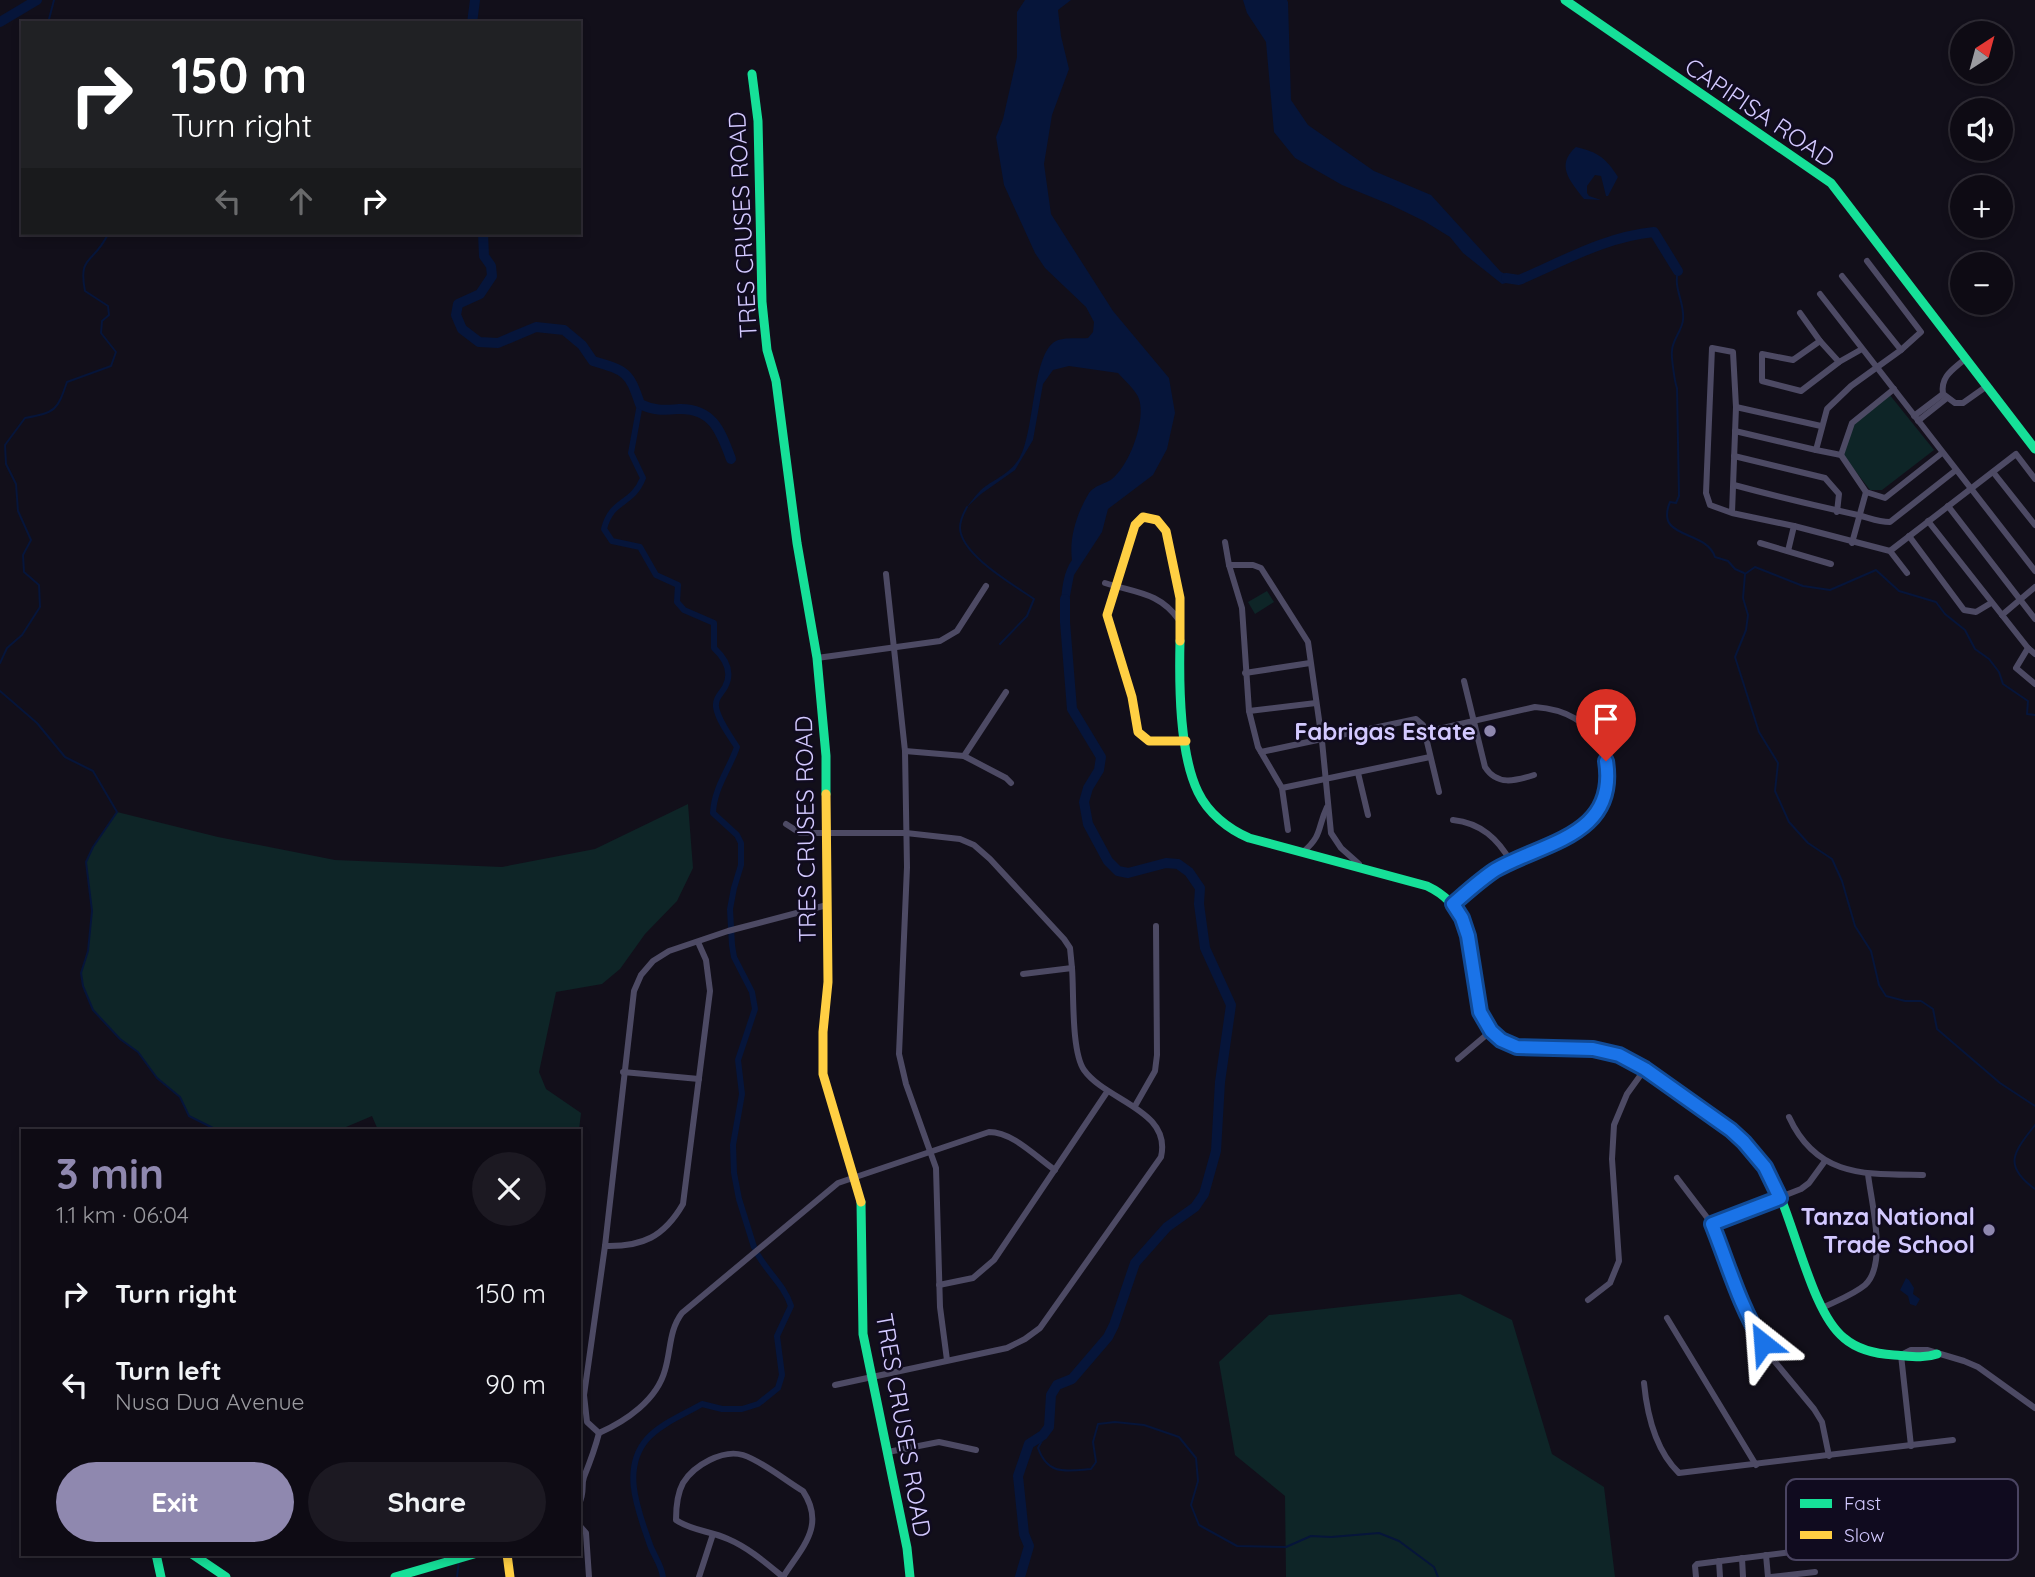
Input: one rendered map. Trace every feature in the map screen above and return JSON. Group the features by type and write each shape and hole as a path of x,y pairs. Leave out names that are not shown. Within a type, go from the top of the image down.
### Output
{"main road":[{"name":"CAPIPISA ROAD","path":"1565,0 1831,183 2035,449"},
{"name":"TRES CRUSES ROAD","path":"752,74 758,121 762,302 767,350 776,381 797,543 817,658 825,756 828,982 823,1031 823,1074 862,1207 863,1334 907,1548 910,1577"},
{"path":"1186,741 1149,741 1138,732 1132,697 1107,615 1135,525 1143,517 1157,520 1166,531 1180,598 1180,700 1190,768 1198,793 1220,822 1249,838 1361,866 1432,888 1453,904 1462,918 1468,936 1480,1012 1491,1031 1501,1040 1517,1047 1593,1049 1619,1055 1645,1069 1731,1130 1765,1167 1832,1327 1848,1342 1874,1353 1910,1358 1928,1358 1937,1354"},
{"path":"156,1556 161,1577"},
{"path":"195,1556 226,1577"},
{"path":"396,1577 467,1556"},
{"path":"507,1556 510,1577"}],"street":[{"path":"1816,450 1827,410 1851,386 1919,335 1920,328 1867,261"},
{"path":"1842,276 1901,350"},
{"path":"1820,294 2035,571"},
{"path":"1800,313 1839,362"},
{"path":"1820,341 1793,360 1762,354 1762,381 1801,391 1839,362 1862,349"},
{"path":"1732,513 1736,407 1733,352 1712,348 1706,493 1710,505 1732,513 1890,551 1907,573"},
{"path":"1965,359 1945,376 1942,386 1945,396 1955,403 1963,402 1987,386"},
{"path":"1841,456 1852,423 1894,389"},
{"path":"1916,418 1945,396"},
{"path":"1736,407 1821,426"},
{"path":"1735,431 1841,456 1866,492 1885,498 1942,453"},
{"path":"1890,551 2016,454 2035,479"},
{"path":"1734,456 1825,478 1839,494 1837,512"},
{"path":"1734,485 1876,522 1890,522 1956,470"},
{"path":"1993,472 2035,525"},
{"path":"1852,542 1866,492"},
{"path":"1948,506 2035,619"},
{"path":"1928,521 2035,654"},
{"path":"1788,551 1794,527"},
{"path":"1909,536 1964,610 1976,612 1992,603"},
{"path":"1225,542 1242,608 1245,673 1254,735 1282,788 1288,830"},
{"path":"1760,543 1831,564"},
{"path":"2028,560 2035,555"},
{"path":"1229,565 1253,565 1261,568 1308,642 1331,833 1341,848 1361,866"},
{"path":"886,573 905,751 906,833 899,1054 906,1084 936,1168 939,1285 947,1360"},
{"path":"1105,583 1154,597 1169,607 1180,621"},
{"path":"817,658 940,641 957,631 986,586"},
{"path":"2002,615 2035,587"},
{"path":"2028,648 2016,668 2035,684"},
{"path":"1245,673 1310,663"},
{"path":"1464,681 1485,767 1491,775 1500,780 1514,781 1534,775"},
{"path":"964,756 1006,692"},
{"path":"1249,711 1316,703"},
{"path":"1425,732 1535,707 1563,712 1589,729 1598,741 1606,761 1605,794 1588,824 1572,835 1511,862 1482,879 1453,904"},
{"path":"1261,752 1419,720 1425,732 1439,792"},
{"path":"905,751 964,756 1011,783"},
{"path":"1282,788 1430,757"},
{"path":"1358,773 1368,815"},
{"path":"1303,852 1320,833 1321,818 1327,807"},
{"path":"1453,820 1479,827 1503,848 1511,862"},
{"path":"786,824 800,832 906,833 960,839 974,845 1070,948 1079,1058 1085,1070 1108,1092 1135,1107 1159,1130 1164,1146 1161,1157 1045,1321 1025,1339 1007,1348 835,1385"},
{"path":"1320,833 1331,833"},
{"path":"599,1433 587,1422 584,1395 605,1247 634,990 641,975 653,961 669,951 728,931 827,905"},
{"path":"1135,1107 1155,1071 1157,1055 1156,926"},
{"path":"605,1247 644,1242 675,1218 683,1204 710,991 706,960 698,943"},
{"path":"1023,974 1072,968"},
{"path":"1458,1059 1491,1031"},
{"path":"1588,1300 1610,1283 1619,1261 1612,1159 1614,1125 1627,1094 1645,1069"},
{"path":"623,1072 699,1079"},
{"path":"939,1285 973,1278 994,1260 1108,1092"},
{"path":"1789,1118 1803,1142 1825,1161 1843,1170 1867,1174 1923,1175"},
{"path":"581,1498 585,1487 583,1479 589,1470 599,1433 627,1417 659,1387 666,1370 673,1324 682,1313 838,1183 980,1134 999,1132 1055,1170"},
{"path":"1712,1224 1780,1198 1809,1183 1825,1161"},
{"path":"1822,1308 1857,1291 1867,1283 1877,1264 1867,1174"},
{"path":"1677,1178 1712,1224 1731,1278 1754,1329 1771,1357 1809,1402 1822,1422 1829,1456"},
{"path":"1667,1318 1756,1465"},
{"path":"1937,1354 1978,1367 2035,1408"},
{"path":"1901,1355 1911,1446"},
{"path":"1644,1383 1647,1415 1652,1429 1672,1466 1679,1473 1953,1440"},
{"path":"581,1426 587,1422"},
{"path":"888,1452 939,1442 976,1450"},
{"path":"732,1453 746,1456 803,1491 814,1517 812,1531 783,1577 751,1552 726,1538 687,1527 676,1520 676,1507 683,1484 693,1471 720,1455 732,1453"},
{"path":"581,1527 586,1533 589,1577"},
{"path":"699,1577 713,1534"},
{"path":"1696,1577 1695,1565 1786,1553"},
{"path":"1766,1555 1770,1577 1815,1572"},
{"path":"1742,1558 1743,1577"},
{"path":"1719,1561 1720,1577"}],"green space":[{"path":"1889,394 1934,450 1882,490 1870,490 1843,455 1852,426"},
{"path":"1267,591 1274,602 1255,614 1248,602"},
{"path":"688,804 693,868 677,901 645,934 620,969 602,984 556,992 539,1072 546,1089 581,1113 579,1129 378,1129 372,1116 341,1129 215,1129 189,1116 180,1097 157,1078 138,1052 120,1039 93,1010 84,990 81,973 88,951 92,911 86,862 117,812 218,837 335,860 502,867 595,849"},
{"path":"1460,1294 1512,1320 1552,1454 1604,1487 1615,1577 1286,1577 1285,1496 1235,1455 1219,1362 1269,1315"}],"water":[{"path":"1025,0 1071,0 1058,10 1069,69 1052,115 1044,164 1051,214 1113,311 1169,378 1175,413 1167,449 1153,475 1108,509 1102,532 1074,575 1065,622 1072,709 1062,632 1061,610 1065,573 1072,560 1073,534 1078,517 1089,493 1119,472 1135,442 1141,408 1135,392 1118,373 1069,366 1053,370 1043,384 1033,440 1015,470 966,508 980,491 1006,473 1020,457 1029,429 1042,360 1048,348 1059,340 1088,338 1093,332 1094,322 1086,307 1045,268 1035,253 1004,185 996,137 1003,119 1017,57 1017,12"},
{"path":"1243,0 1287,0 1291,100 1308,125 1374,171 1431,195 1501,272 1519,280 1502,284 1463,253 1450,237 1424,221 1342,185 1295,158 1274,132 1266,42 1247,13"},
{"path":"1576,147 1601,157 1618,177 1606,196 1601,176 1595,175 1587,186 1587,193 1601,200 1584,199 1567,173 1566,160"},
{"path":"1906,1278 1914,1288 1913,1294 1920,1299 1916,1306 1910,1304 1908,1296 1900,1290"}],"waterway":[{"path":"0,22 37,0"},
{"path":"49,21 54,0"},
{"path":"472,21 475,0"},
{"path":"1506,278 1519,280 1601,244 1654,232 1678,271"},
{"path":"0,663 7,648 22,635 40,607 39,585 24,572 23,555 31,540 18,511 16,484 6,464 5,445 25,418 54,409 67,382 111,366 116,352 101,333 102,321 109,315 108,306 85,291 83,279 85,265 107,235"},
{"path":"483,235 484,256 491,266 492,276 480,294 458,304 456,315 462,329 479,342 498,343 536,327 564,330 582,345 593,361 625,374 633,385 640,404 659,410 691,410 708,417 719,431 731,459"},
{"path":"1678,271 1677,284 1683,320 1672,354 1677,388 1679,496 1676,503 1670,502 1667,514 1669,523 1675,529 1702,542 1710,548 1715,557 1728,561 1735,569 1744,573"},
{"path":"640,404 631,453 643,478 633,493 612,512 604,529 612,541 640,547 656,575 678,585 677,602 684,610 714,623 714,648 725,661 728,671 727,681 717,699 716,707 737,747 719,787 713,813 737,835 741,843 741,865 730,909 732,945 734,957 752,992 755,1009 738,1060 742,1094 733,1145 739,1199 754,1247"},
{"path":"967,507 960,528 969,549 1002,578 1034,599 1027,616 1000,644"},
{"path":"1745,574 1755,567 1803,586 1830,590 1876,570 1899,591 1936,602 1945,614 1965,630 1975,649 1989,659 1999,672 2003,684 2028,701 2027,714 2035,715"},
{"path":"1745,574 1743,598 1748,615 1746,630 1735,657 1759,732 1778,763 1775,791 1789,822 1808,843 1832,859 1842,881 1855,926 1871,951 1879,985 1886,996 1905,1001 1921,1001 1933,1009 1937,1029 2000,1083 2035,1106"},
{"path":"1020,1577 1029,1546 1024,1534 1018,1476 1029,1444 1043,1435 1049,1427 1051,1395 1057,1385 1072,1379 1108,1337 1135,1263 1167,1227 1195,1207 1204,1194 1216,1151 1220,1082 1231,1005 1205,948 1199,904 1200,888 1189,872 1178,864 1166,863 1128,873 1118,871 1108,861 1088,824 1084,802 1088,788 1099,770 1101,757 1072,709 1065,599"},
{"path":"0,691 37,723 65,757 93,771 117,812 86,862 92,911 88,951 81,973 83,986 93,1010 120,1039 138,1052 157,1078 180,1097 189,1116 215,1129"},
{"path":"2035,1125 2015,1158 2018,1173 2035,1189"},
{"path":"663,1577 637,1503 633,1476 635,1463 639,1451 652,1434 702,1404 722,1409 742,1409 758,1404 778,1388 782,1375 777,1336 791,1306 758,1255"},
{"path":"1049,1427 1038,1448 1047,1463 1066,1471 1091,1469 1096,1462 1093,1442 1098,1424 1115,1422 1144,1425 1179,1437 1196,1458 1198,1481 1191,1505 1199,1525 1237,1546 1286,1547 1311,1536 1379,1533 1399,1541 1434,1567 1438,1577"},
{"path":"457,1577 459,1561"}],"traffic: fast":[{"path":"1565,0 1831,183 2035,449"},
{"path":"752,74 758,121 762,302 767,350 776,381 797,543 817,658 826,756 826,794"},
{"path":"1180,641 1180,697 1187,758 1198,792 1213,813 1226,825 1249,838 1427,886 1449,901 1463,923"},
{"path":"1695,1104 1726,1126 1762,1162 1778,1191 1821,1307 1844,1338 1861,1348 1881,1354 1916,1357 1937,1354"},
{"path":"861,1202 863,1334 907,1548 910,1577"},
{"path":"156,1556 161,1577"},
{"path":"195,1556 226,1577"},
{"path":"395,1577 467,1556"}],"traffic: slow":[{"path":"1180,641 1180,598 1166,531 1157,520 1143,517 1135,525 1107,615 1132,697 1138,732 1149,741 1186,741"},
{"path":"826,794 828,982 823,1032 823,1074 861,1202"},
{"path":"1463,923 1470,948 1477,1002 1488,1026 1499,1038 1513,1045 1530,1048 1602,1051 1618,1055 1648,1070 1695,1104"},
{"path":"507,1556 510,1577"}],"place":[{"name":"Fabrigas Estate","path":"1490,731"},
{"name":"Tanza National Trade School","path":"1989,1230"}],"route":[{"path":"1606,761 1608,771 1605,794 1588,824 1572,835 1495,871 1453,904 1462,918 1468,936 1480,1012 1491,1031 1501,1040 1517,1047 1593,1049 1619,1055 1645,1069 1731,1130 1756,1155 1773,1181 1780,1198 1712,1224 1731,1278 1763,1343"}]}
